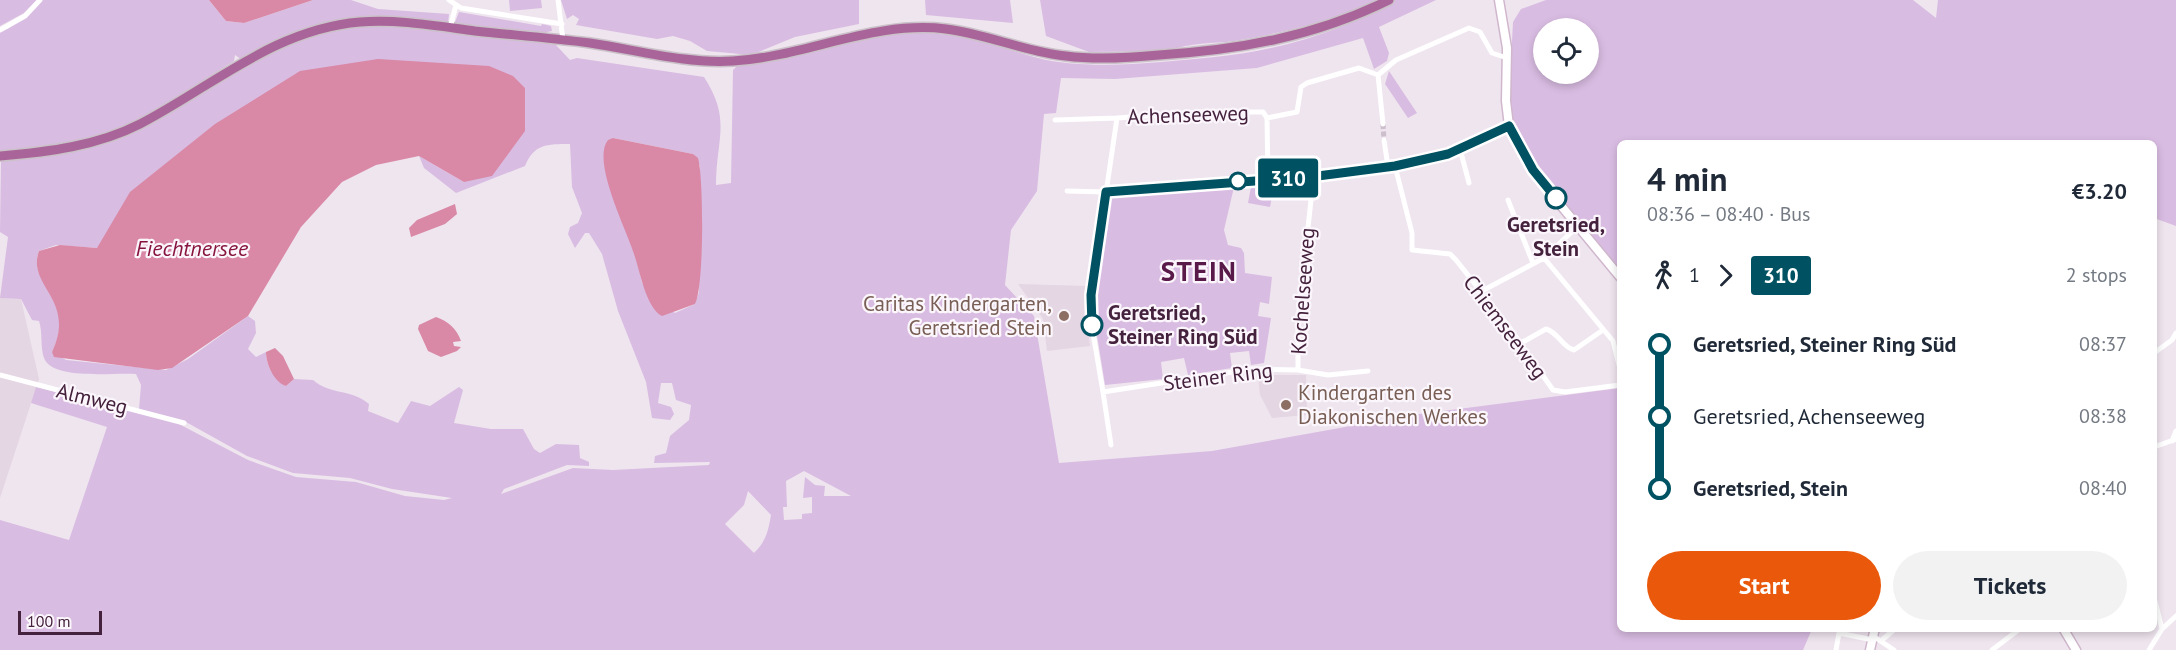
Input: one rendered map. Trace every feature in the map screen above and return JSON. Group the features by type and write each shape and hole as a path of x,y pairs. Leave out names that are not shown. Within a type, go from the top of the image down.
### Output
{"main road":[{"path":"0,156 39,153 89,144 138,125 265,49 315,30 375,21 563,41 681,59 732,61 871,34 922,28 946,29 1065,56 1137,57 1247,47 1351,19 1389,0"}],"street":[{"path":"0,30 25,16 40,0"},
{"path":"449,0 456,6 562,24"},
{"path":"558,0 563,41"},
{"path":"1499,0 1508,58 1506,101 1509,126 1533,170 1617,274"},
{"path":"450,28 456,6"},
{"path":"1378,75 1396,60 1469,28 1480,32 1492,52 1508,58"},
{"path":"1267,118 1297,112 1301,87 1307,84 1359,68 1378,75"},
{"path":"1378,75 1383,124"},
{"name":"Achenseeweg","path":"1055,120 1263,112 1267,118 1268,180"},
{"name":"Achenseeweg","path":"1106,192 1117,118"},
{"path":"1067,191 1106,192 1310,177 1392,167 1460,149 1509,126"},
{"path":"1384,140 1392,167"},
{"path":"1460,149 1469,183"},
{"name":"Chiemseeweg","path":"1392,167 1412,233 1412,250 1450,254 1521,343 1550,386 1557,392 1617,385"},
{"name":"Kochelseeweg","path":"1298,370 1298,321 1311,200 1310,177"},
{"path":"1106,192 1090,315 1111,445"},
{"path":"1508,200 1533,263"},
{"path":"1480,292 1544,258 1577,227"},
{"path":"1544,258 1603,330 1616,348 1617,353"},
{"path":"1521,343 1546,328 1556,334 1567,348 1575,350 1603,330"},
{"path":"2157,351 2172,340 2176,333"},
{"name":"Steiner Ring","path":"1103,392 1252,369 1298,370 1328,375 1368,371"},
{"name":"Almweg","path":"0,375 184,423"},
{"path":"2157,446 2174,440 2176,430"},
{"path":"2157,609 2162,629"},
{"path":"2149,650 2162,629 2176,616"},
{"path":"1992,650 2016,632"},
{"path":"2065,632 2076,650"},
{"path":"1836,650 1839,633 1876,636 1894,650"},
{"path":"1870,650 1876,636"}],"shaded area":[{"path":"0,0 37,0 24,13 0,26"},
{"path":"42,0 209,0 226,21 244,23 313,0 351,0 378,9 449,14 448,23 455,22 459,12 541,26 542,24 551,26 552,31 542,33 457,24 421,28 555,44 570,60 577,58 704,77 713,92 720,118 716,185 731,183 733,70 739,64 854,39 923,33 967,38 1058,62 1102,65 1172,61 1246,53 1277,47 1338,28 1395,0 1436,0 1379,27 1389,53 1387,61 1374,69 1363,38 1257,68 1115,79 1061,78 1056,113 1044,114 1037,191 1011,230 1005,285 1034,316 1059,463 1212,451 1412,415 1617,388 1617,632 1811,632 1803,650 0,650 0,520 69,540 107,427 31,403 36,387 175,422 248,460 296,477 356,482 405,496 444,500 452,498 392,489 350,478 293,473 247,456 186,422 139,409 141,385 136,374 72,373 50,365 43,354 39,321 32,320 21,299 0,298 8,237 0,232 1,159 42,157 109,143 248,64 235,55 234,61 171,101 122,128 79,141 0,153 0,31 9,28","holes":["525,88 464,182 419,156 424,168 456,193 525,166 537,149 555,144 570,144 572,187 582,213 578,223 570,227 568,234 575,248 585,233 589,233 602,254 618,311 646,382 652,418 670,420 674,414 671,407 658,403 661,383 672,383 676,400 691,405 689,420 670,436 666,453 655,456 654,463 710,462 709,465 613,470 573,468 501,494 504,489 567,465 589,466 589,462 580,458 579,445 556,444 540,453 534,449 523,429 491,429 454,423 463,390 459,387 430,406 411,401 398,423 368,411 369,404 362,399 327,388 313,380 294,379 286,386 271,372 266,352 256,357 248,349 256,333 255,321 248,316 188,359 166,370 66,360 52,352 58,334 59,319 56,306 39,274 37,263 39,251 56,245 97,248","613,138 693,154 700,166 699,292 695,304 675,313 642,283","804,471 851,496 824,496 825,486 815,485 805,477 803,498 812,497 812,513 802,514 802,519 784,520 783,507 787,507 786,481","748,491 771,515 766,536 754,553 725,524 744,505"]},
{"path":"509,0 541,0 542,8 510,11"},
{"path":"561,0 859,0 859,24 795,37 751,55 707,51 690,41 673,36 657,39 576,25 579,19 573,15 567,19"},
{"path":"925,0 1010,0 1013,23 926,15"},
{"path":"1040,0 1378,0 1326,20 1252,38 1194,45 1170,51 1089,52 1046,36"},
{"path":"1546,0 1913,0 1936,18 1938,0 2176,0 2176,226 2157,219 2157,140 1617,140 1617,268 1539,173 1512,126 1509,100 1513,22 1521,9"},
{"path":"1389,71 1417,113 1408,118 1385,84"},
{"path":"1234,187 1224,230 1228,245 1241,248 1244,253 1245,273 1272,277 1269,304 1260,302 1258,316 1271,318 1264,363 1251,365 1249,351 1230,353 1232,368 1188,375 1184,358 1161,362 1163,379 1105,385 1094,317 1107,207 1112,198"},
{"path":"1251,187 1273,191 1270,207 1248,203"},
{"name":"Caritas Kindergarten, Geretsried Stein","path":"1018,284 1088,286 1086,314 1090,346 1047,351 1043,319"},
{"path":"0,298 21,299 39,379 0,498"},
{"name":"Kindergarten des Diakonischen Werkes","path":"1258,375 1306,375 1307,415 1272,418 1260,395"}],"water":[{"path":"209,0 313,0 244,23 226,21"},
{"name":"Fiechtnersee","path":"378,59 489,66 513,76 525,88 525,131 492,176 464,182 419,156 376,165 342,182 301,227 248,316 172,368 158,370 54,357 52,352 58,334 59,319 39,274 37,263 39,251 60,245 97,248 130,192 215,124 300,71"},
{"path":"613,138 693,154 698,158 702,233 700,278 695,304 662,316 656,312 648,297 607,179 604,150 608,140"},
{"path":"455,204 457,214 445,224 411,237 409,228 417,220"},
{"path":"436,317 452,326 461,341 453,342 454,346 461,347 457,351 441,357 428,351 418,329 419,325"},
{"path":"275,348 283,356 294,379 286,386 274,377 267,362 266,352"}],"tunnel":[{"path":"1383,124 1384,140"}],"bus line":[{"name":"310","path":"1092,325 1091,295 1106,192 1310,177 1395,166 1448,154 1509,126 1533,170 1556,198"}],"place":[{"name":"Geretsried, Stein","path":"1556,198"},
{"name":"Caritas Kindergarten, Geretsried Stein","path":"1064,316"},
{"name":"Geretsried, Steiner Ring Süd","path":"1092,325"},
{"name":"Kindergarten des Diakonischen Werkes","path":"1286,405"}],"district":[{"name":"STEIN","path":"1199,272"}]}
